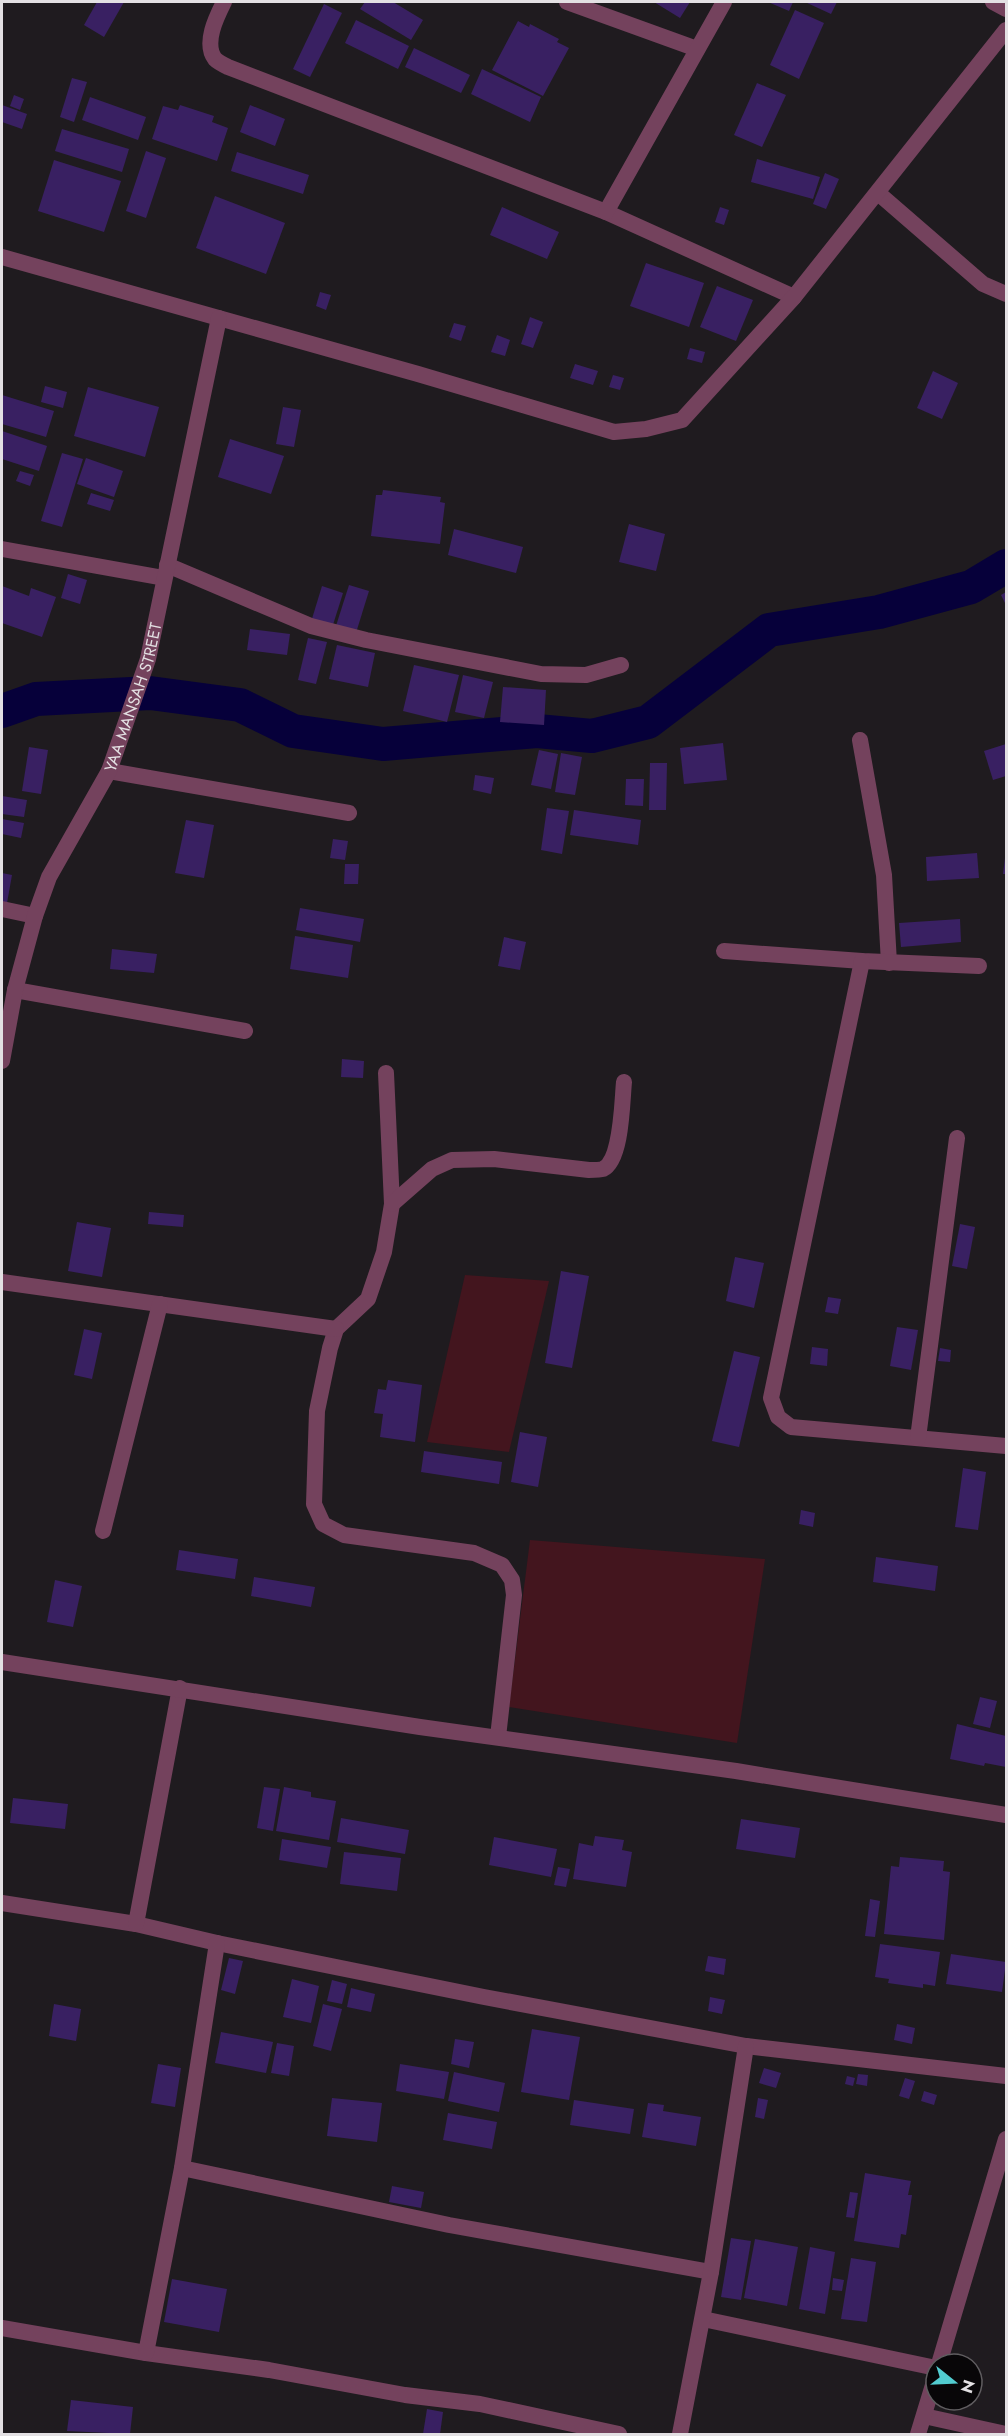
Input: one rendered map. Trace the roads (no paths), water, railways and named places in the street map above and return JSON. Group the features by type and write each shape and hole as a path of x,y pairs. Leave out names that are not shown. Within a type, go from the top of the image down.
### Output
{"street":[{"path":"224,2 215,20 210,43 215,58 228,67 606,212 794,297"},
{"path":"567,2 697,49"},
{"path":"606,212 724,2"},
{"path":"993,2 1006,9"},
{"path":"2,257 614,432 646,429 682,420 794,297 1006,30"},
{"path":"878,193 983,284 1006,294"},
{"name":"YAA MANSAH STREET","path":"2,1061 15,990 35,916 49,877 109,771 148,659 219,318"},
{"path":"2,549 165,572 311,626 366,640 542,674 586,675 621,665"},
{"path":"860,740 884,875 889,963"},
{"path":"109,771 349,813"},
{"path":"2,909 35,916"},
{"path":"724,951 889,963 979,966"},
{"path":"862,961 771,1398 778,1417 791,1427 1006,1446"},
{"path":"15,990 245,1031"},
{"path":"386,1073 392,1203 384,1252 368,1299 336,1329 330,1348 317,1411 314,1504 323,1524 344,1535 474,1553 491,1558 507,1571 514,1595 498,1737"},
{"path":"392,1203 432,1169 452,1160 494,1159 589,1170 603,1169 610,1163 617,1149 624,1082"},
{"path":"918,1438 957,1138"},
{"path":"2,1282 336,1329"},
{"path":"104,1531 160,1304"},
{"path":"2,1662 736,1771 1006,1815"},
{"path":"136,1924 180,1688"},
{"path":"2,1903 136,1924 217,1943 484,1997 746,2046 1006,2076"},
{"path":"146,2354 182,2168 217,1943"},
{"path":"680,2434 711,2272 746,2046"},
{"path":"943,2352 1006,2139"},
{"path":"182,2168 449,2226 711,2272"},
{"path":"703,2319 924,2365"},
{"path":"2,2328 146,2354 269,2370 405,2395 480,2404 619,2434"},
{"path":"918,2434 925,2412"},
{"path":"924,2416 1006,2434"}],"waterway":[{"path":"2,711 36,699 150,693 240,705 293,731 383,744 537,731 592,736 648,722 769,630 879,612 971,587 1006,566"}]}
